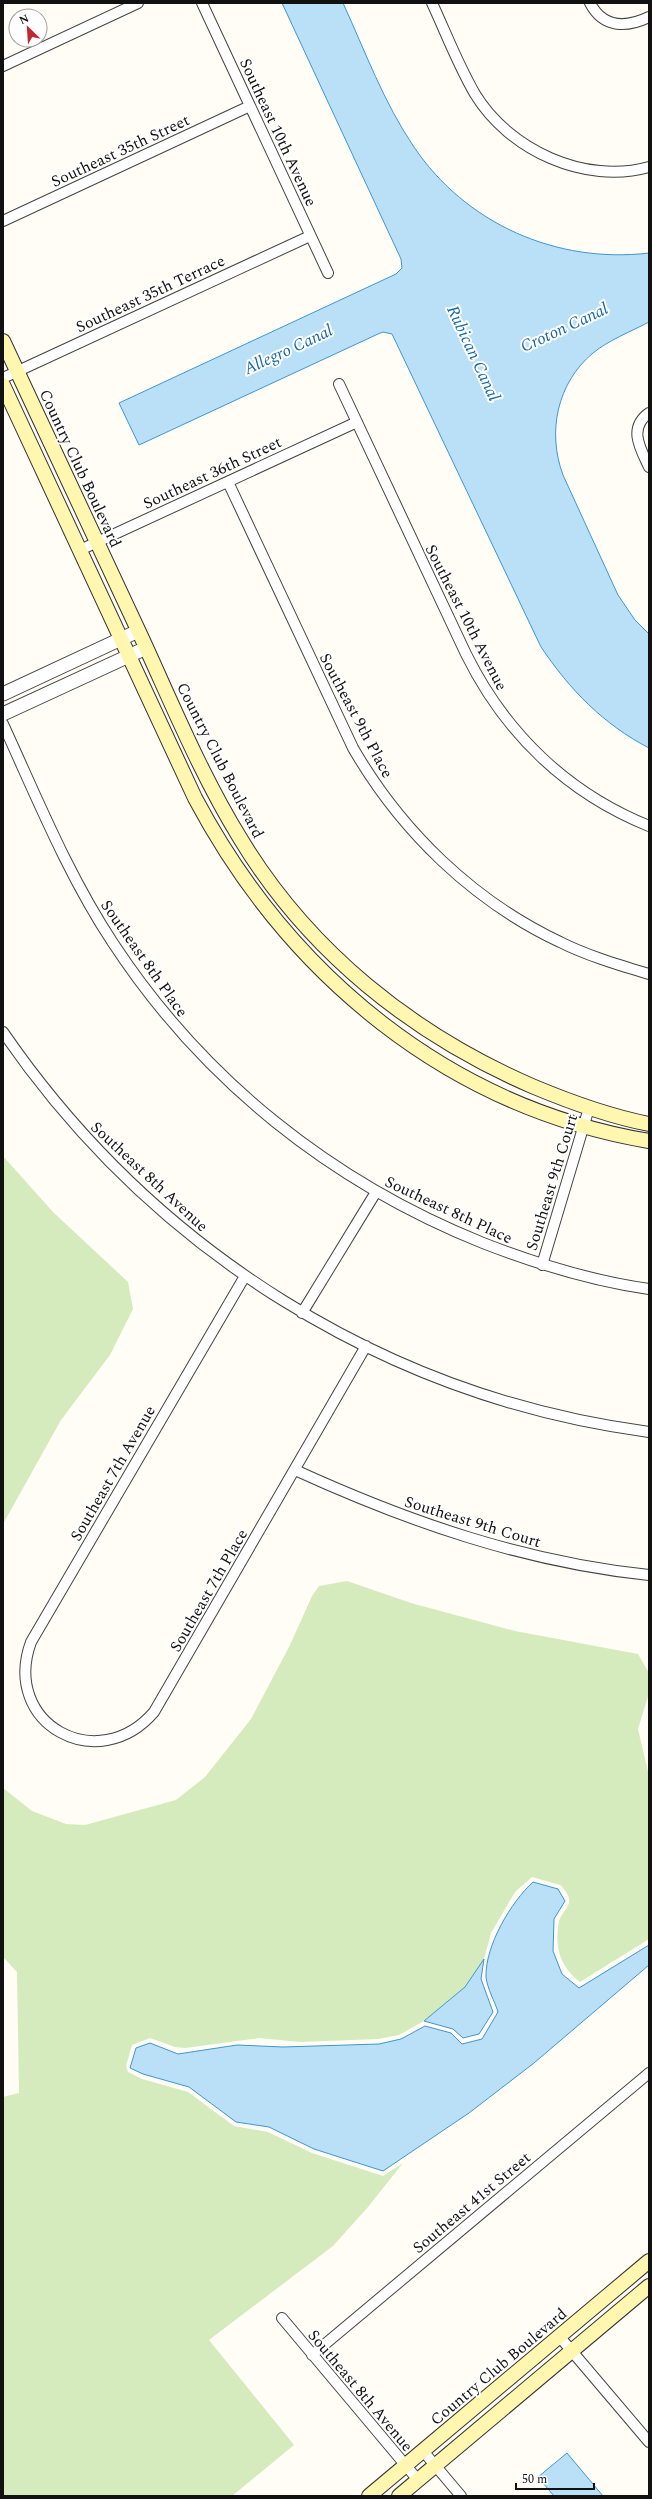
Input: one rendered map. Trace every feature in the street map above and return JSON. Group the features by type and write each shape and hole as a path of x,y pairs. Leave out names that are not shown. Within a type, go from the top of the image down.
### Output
{"main road":[{"name":"Country Club Boulevard","path":"3,341 196,755 241,840 279,895 329,952 384,1000 451,1047 488,1067 589,1108 649,1124"},
{"path":"3,385 209,824 259,900 315,965 391,1030 451,1069 524,1105 583,1127 649,1142"},
{"name":"Country Club Boulevard","path":"368,2496 649,2261"},
{"path":"399,2496 649,2286"}],"street":[{"path":"3,66 138,3"},
{"name":"Southeast 10th Avenue","path":"202,3 328,273"},
{"path":"432,3 469,82 483,105 515,137 553,159 580,168 608,171 649,167"},
{"path":"590,3 596,13 608,22 628,25 649,17"},
{"name":"Southeast 35th Street","path":"3,221 250,106"},
{"name":"Southeast 35th Terrace","path":"3,378 310,236"},
{"name":"Southeast 10th Avenue","path":"339,384 479,682 499,712 530,747 571,783 609,807 649,826"},
{"path":"649,413 640,422 636,436 649,467"},
{"name":"Southeast 36th Street","path":"80,550 357,422"},
{"name":"Southeast 9th Place","path":"228,482 353,748 370,777 397,813 419,838 470,885 528,925 578,950 649,974"},
{"path":"3,694 138,631"},
{"path":"3,714 146,648"},
{"name":"Southeast 8th Place","path":"3,724 86,900 112,942 159,1007 208,1063 275,1123 306,1147 376,1192 454,1231 542,1264 596,1279 649,1289"},
{"name":"Southeast 8th Avenue","path":"3,1032 58,1107 95,1148 179,1226 245,1276 302,1313 366,1346"},
{"name":"Southeast 9th Court","path":"542,1264 589,1108"},
{"path":"302,1313 376,1192"},
{"name":"Southeast 7th Avenue","path":"28,1692 25,1666 31,1642 245,1276"},
{"path":"366,1346 426,1374 530,1409 582,1422 649,1432"},
{"name":"Southeast 7th Place","path":"28,1692 41,1716 51,1726 75,1740 95,1742 117,1739 144,1724 154,1712 366,1346"},
{"name":"Southeast 9th Court","path":"295,1470 408,1519 461,1537 568,1564 649,1575"},
{"name":"Southeast 41st Street","path":"312,2355 649,2073"},
{"name":"Southeast 8th Avenue","path":"282,2318 418,2480"},
{"path":"559,2336 649,2442"},
{"name":"Southeast 8th Avenue","path":"423,2451 461,2496"}],"green space":[{"path":"3,1156 53,1212 128,1282 133,1309 110,1355 61,1420 3,1524"},
{"path":"347,1581 411,1603 515,1631 638,1654 649,1673 649,1693 638,1729 649,1776 649,1939 580,1982 573,1976 563,1963 558,1948 557,1940 559,1922 569,1903 568,1896 560,1885 532,1877 515,1892 491,1933 484,1959 465,1987 424,2021 399,2035 378,2039 300,2042 259,2038 185,2048 175,2047 150,2038 132,2045 126,2066 128,2072 142,2079 188,2092 234,2126 268,2132 312,2153 383,2176 403,2163 368,2207 333,2246 209,2340 294,2445 232,2496 3,2496 3,2097 19,2093 17,1972 3,1957 3,1788 32,1811 66,1824 85,1825 176,1800 205,1777 251,1719 290,1645 312,1596 319,1586"}],"water":[{"path":"282,3 343,3 384,95 414,147 435,174 460,198 487,217 516,233 548,245 581,252 615,255 649,253 649,322 606,344 593,353 581,365 563,393 558,409 556,442 558,459 563,475 618,595 635,620 649,634 649,748 632,739 602,717 589,705 564,678 541,647 392,334 383,332 378,334 139,445 119,403 396,274 402,268 401,259"},
{"path":"533,1882 558,1889 565,1901 554,1919 553,1951 562,1974 579,1988 649,1945 649,1965 534,2063 469,2113 383,2171 314,2149 269,2127 236,2122 189,2087 143,2074 130,2068 136,2048 150,2043 178,2054 237,2045 283,2047 379,2044 401,2039 425,2026 451,2033 462,2044 482,2039 498,2012 486,1977 490,1952 501,1925 508,1913 516,1901"},
{"path":"484,1959 481,1979 493,2012 479,2034 463,2038 453,2029 424,2021 465,1987"},
{"path":"567,2453 603,2496 554,2496 538,2477"}],"water label":[{"name":"Croton Canal","path":"564,327"},
{"name":"Allegro Canal","path":"288,349"},
{"name":"Rubican Canal","path":"474,353"}]}
